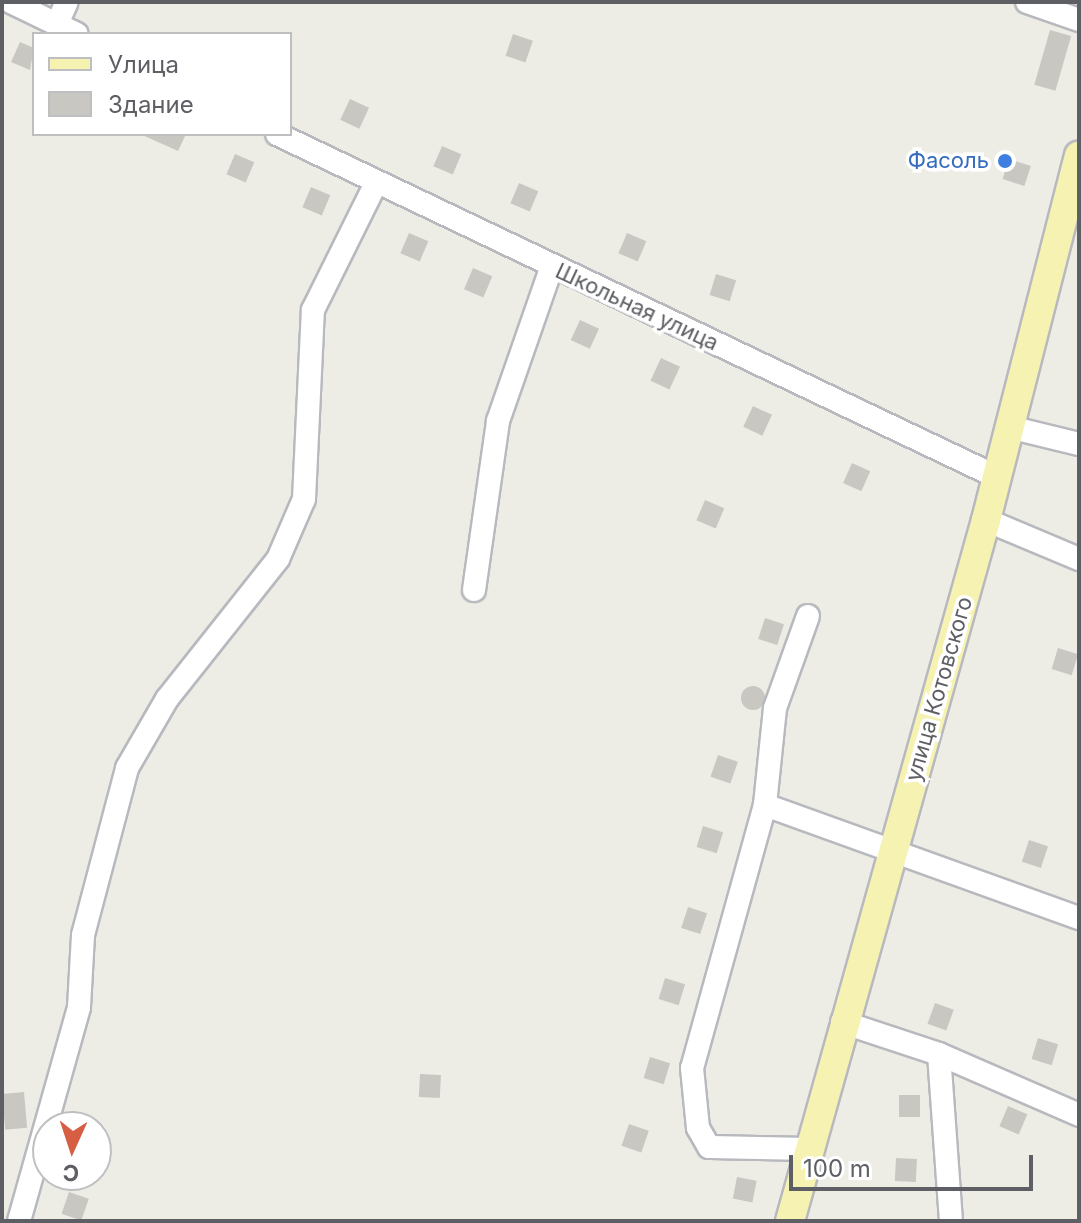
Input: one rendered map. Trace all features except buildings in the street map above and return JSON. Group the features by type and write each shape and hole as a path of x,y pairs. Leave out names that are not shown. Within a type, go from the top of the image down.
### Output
{"main road":[{"name":"улица Котовского","path":"790,1221 842,1022 894,850 986,520 1079,156"}],"street":[{"path":"11,2 73,32"},
{"path":"57,24 67,2"},
{"path":"1027,2 1079,20"},
{"name":"Школьная улица","path":"281,136 997,477"},
{"path":"19,1221 79,1007 83,935 127,768 167,699 278,559 304,499 313,310 376,183"},
{"path":"474,590 498,421 552,266"},
{"path":"1009,427 1079,444"},
{"path":"986,520 1079,559"},
{"path":"808,616 775,708 765,805 692,1068 698,1128 709,1147 809,1149"},
{"path":"765,805 1079,918"},
{"path":"842,1022 939,1054 1079,1115"},
{"path":"939,1054 951,1221"}],"place":[{"name":"Фасоль","path":"1005,161"}]}
